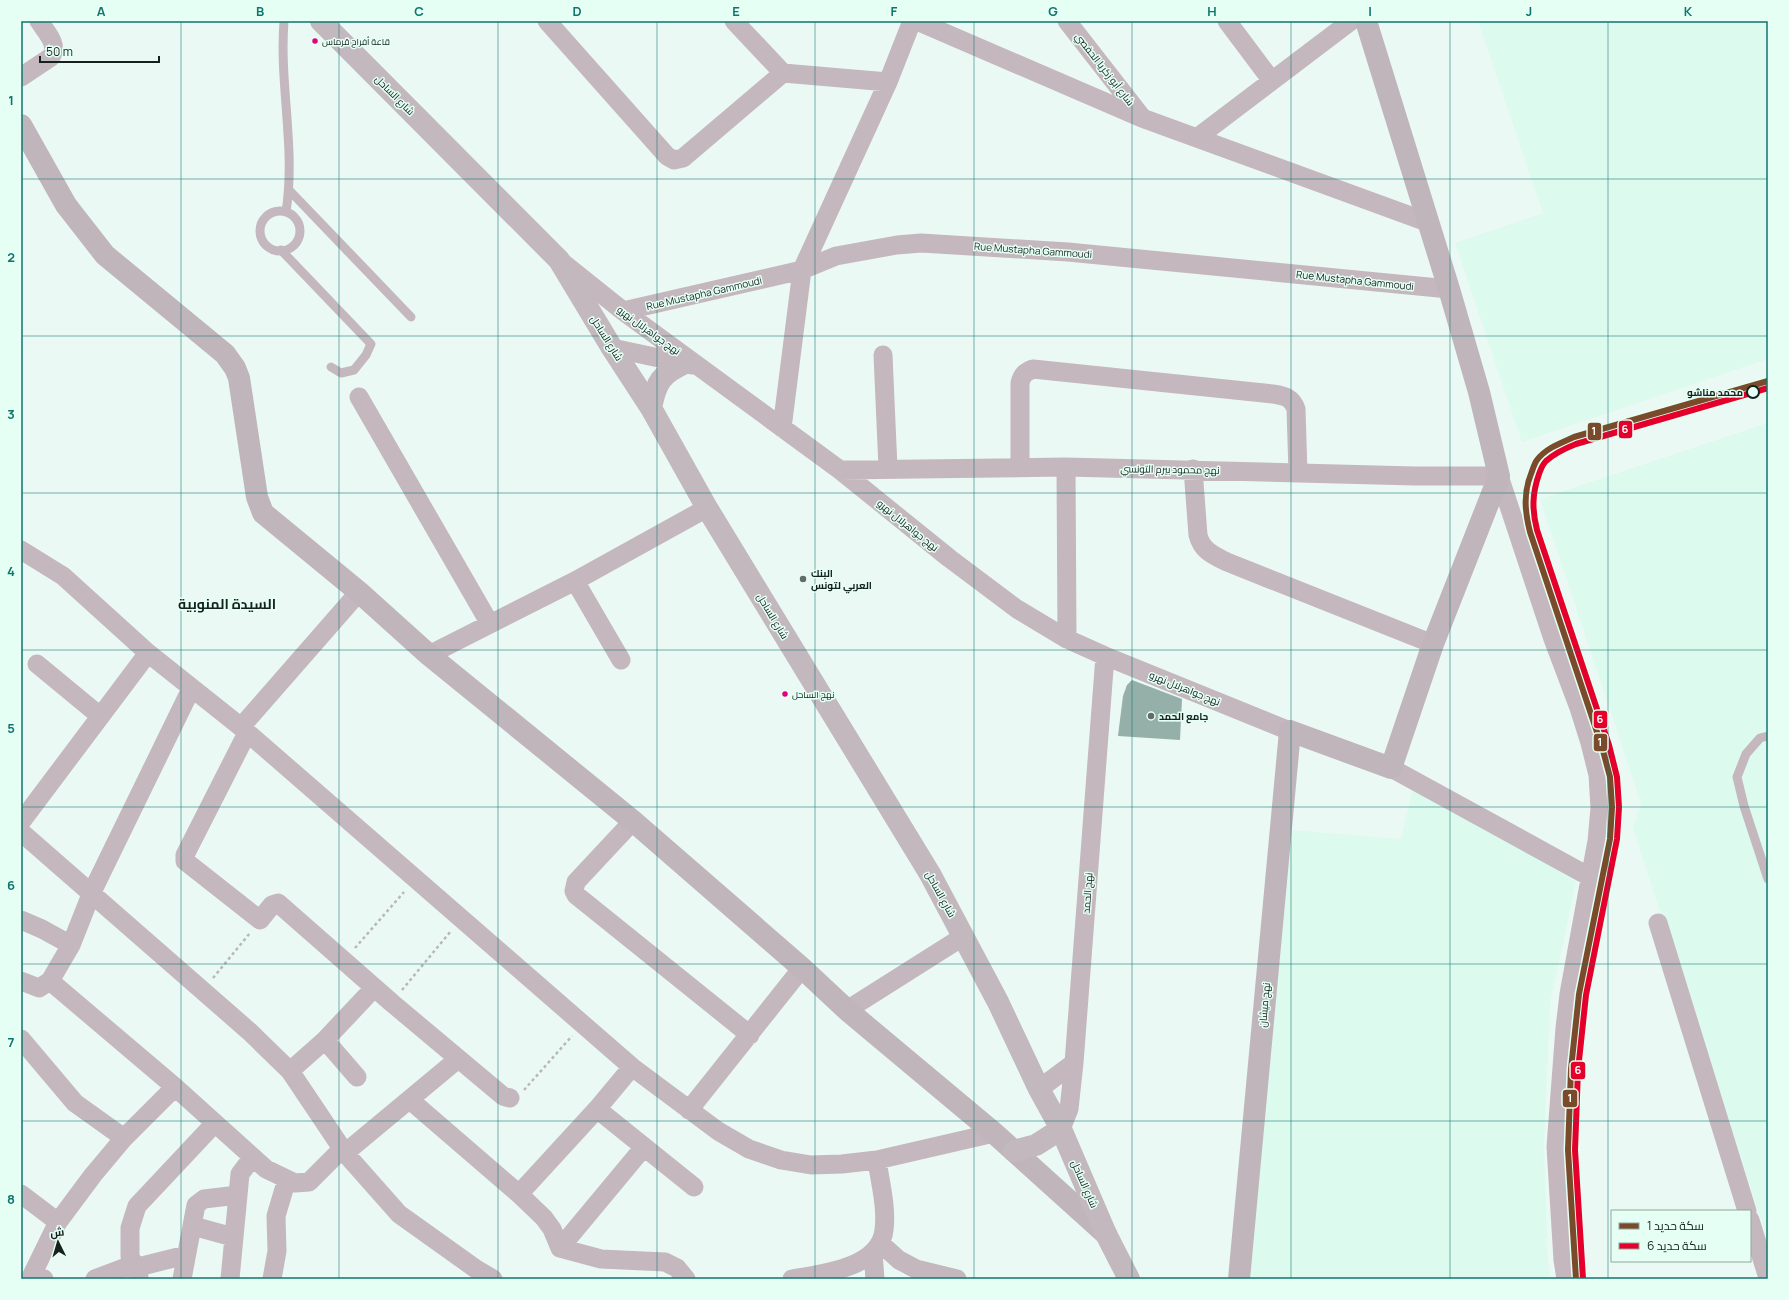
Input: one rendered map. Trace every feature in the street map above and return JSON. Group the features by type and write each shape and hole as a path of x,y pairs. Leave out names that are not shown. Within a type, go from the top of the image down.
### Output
{"main road":[{"name":"شارع الساحل","path":"321,21 559,260 612,348 651,408 707,508 930,874 1002,1009 1039,1089 1061,1129 1106,1234 1129,1279"},
{"path":"651,408 655,388 662,378 670,370 692,365"},
{"path":"1014,1151 1036,1145 1061,1129"}],"street":[{"path":"21,77 50,57 53,52 52,42 39,21"},
{"path":"734,21 783,73 888,82"},
{"path":"782,428 802,270 888,82 912,21"},
{"path":"917,21 1142,118 1198,137 1427,222"},
{"name":"شارع أبو زكريا الحفصي","path":"1068,21 1142,118"},
{"path":"1227,21 1272,81"},
{"path":"1198,137 1351,21"},
{"path":"1366,21 1449,289 1479,392 1499,476 1553,639 1579,708 1596,769 1600,808 1597,841 1566,1014 1556,1147 1563,1260 1566,1279"},
{"path":"558,25 667,156 674,160 683,158 783,73"},
{"path":"21,125 66,205 105,255 224,354 235,368 241,387 257,497 262,513 359,592 429,655 633,821 802,968 847,1010 1014,1151 1106,1234"},
{"name":"Rue Mustapha Gammoudi","path":"623,311 802,270 836,256 897,245 921,243 1068,252 1449,289"},
{"name":"نهج جواهرلال نهرو","path":"559,260 692,365 840,470 949,558 1017,609 1067,639 1105,656 1290,731"},
{"path":"612,348 692,365"},
{"path":"883,355 888,468"},
{"path":"1020,467 1020,383 1022,376 1027,371 1033,369 1273,394 1287,397 1293,402 1296,409 1298,473"},
{"path":"359,397 490,624"},
{"path":"1066,467 1067,639"},
{"name":"نهج محمود بيرم التونسي","path":"840,470 888,468 1066,467 1192,469 1415,476 1499,476"},
{"path":"1192,469 1198,536 1200,544 1205,551 1227,562 1433,644"},
{"path":"1391,768 1433,644 1499,476"},
{"path":"429,655 575,581 707,508"},
{"path":"21,550 63,576 148,653 244,730 462,918 582,1025 632,1067 718,1131 750,1149 781,1160 811,1165 842,1164 877,1160 994,1134"},
{"path":"575,581 621,660"},
{"path":"359,592 244,730 185,858 188,864 260,920 272,905 278,903 458,1060 503,1096 510,1098"},
{"path":"21,822 148,653"},
{"name":"نهج الحمد","path":"1061,1129 1069,1109 1074,1063 1105,656"},
{"path":"37,664 100,716"},
{"path":"23,985 39,988 50,981 71,945 92,892 191,688"},
{"path":"1290,731 1391,768 1590,877"},
{"name":"نهج ميشان","path":"1239,1279 1290,731"},
{"path":"633,821 576,882 574,886 576,895 750,1035"},
{"path":"21,832 92,892 250,1032 290,1071 344,1151 399,1214 476,1269 494,1279"},
{"path":"21,920 42,929 71,945"},
{"path":"1658,923 1747,1210"},
{"path":"847,1010 964,936"},
{"path":"688,1110 750,1035 802,968"},
{"path":"50,981 175,1087 216,1123 252,1158 266,1169 300,1184 309,1182 344,1151 410,1100 458,1060"},
{"path":"290,1071 326,1040 374,988"},
{"path":"21,1039 75,1103 124,1138"},
{"path":"326,1040 357,1077"},
{"path":"1039,1089 1074,1063"},
{"path":"519,1194 597,1109 632,1067"},
{"path":"38,1278 58,1222 93,1175 124,1138 175,1087"},
{"path":"410,1100 519,1194 544,1218 552,1229 560,1248"},
{"path":"597,1109 694,1187"},
{"path":"138,1273 130,1256 130,1228 137,1206 216,1123"},
{"path":"560,1248 644,1147"},
{"path":"230,1279 240,1174 252,1158"},
{"path":"876,1279 876,1248 884,1231 884,1218 877,1160"},
{"path":"272,1279 277,1251 276,1216 287,1179"},
{"path":"21,1194 58,1222"},
{"path":"182,1279 196,1205 204,1199 238,1195"},
{"path":"1751,1223 1768,1278"},
{"path":"193,1226 233,1237"},
{"path":"560,1248 601,1259 665,1262 677,1268 686,1279"},
{"path":"792,1279 842,1269 876,1248"},
{"path":"876,1248 916,1270 957,1279"},
{"path":"95,1279 124,1268 138,1273 186,1255"}],"lane":[{"path":"284,21 283,52 288,115 289,190 286,212"},
{"path":"289,190 411,317"},
{"path":"279,211 286,212 297,220 300,233 294,245 281,250 274,250 268,246 261,235 260,228 267,216 279,211"},
{"path":"281,250 371,344 366,355 354,370 341,373 331,367"},
{"path":"1768,736 1760,738 1746,754 1737,777 1744,806 1768,879"}],"path":[{"path":"344,960 415,879"},
{"path":"392,1003 462,918"},
{"path":"202,991 260,920"},
{"path":"510,1098 519,1096 582,1025"}],"shaded area":[{"path":"1478,21 1768,21 1768,359 1522,442 1455,243 1543,213"},
{"path":"1768,423 1768,1241 1633,828 1641,803 1540,499"},
{"path":"1413,787 1577,878 1550,1004 1544,1147 1548,1263 1551,1279 1249,1279 1290,830 1401,839"}],"building":[{"name":"جامع الحمد","path":"1132,680 1182,699 1180,740 1118,736 1123,696 1127,685"}],"rail line":[{"name":"1","path":"1576,1279 1568,1150 1571,1069 1579,994 1610,839 1612,807 1610,777 1602,747 1530,532 1526,510 1528,481 1537,460 1549,449 1564,441 1768,381"},
{"name":"6","path":"1583,1279 1575,1150 1578,1070 1586,995 1617,839 1619,807 1617,777 1609,745 1537,530 1534,516 1535,488 1542,467 1549,458 1564,449 1576,444 1768,388"}],"place":[{"name":"قاعة أفراح قرماس","path":"315,41"},
{"name":"محمد مناشو","path":"1753,392"},
{"name":"البنك العربي لتونس","path":"803,579"},
{"name":"نهج الساحل","path":"785,694"},
{"name":"جامع الحمد","path":"1151,716"}],"district":[{"name":"السيدة المنوبية","path":"227,603"}]}
